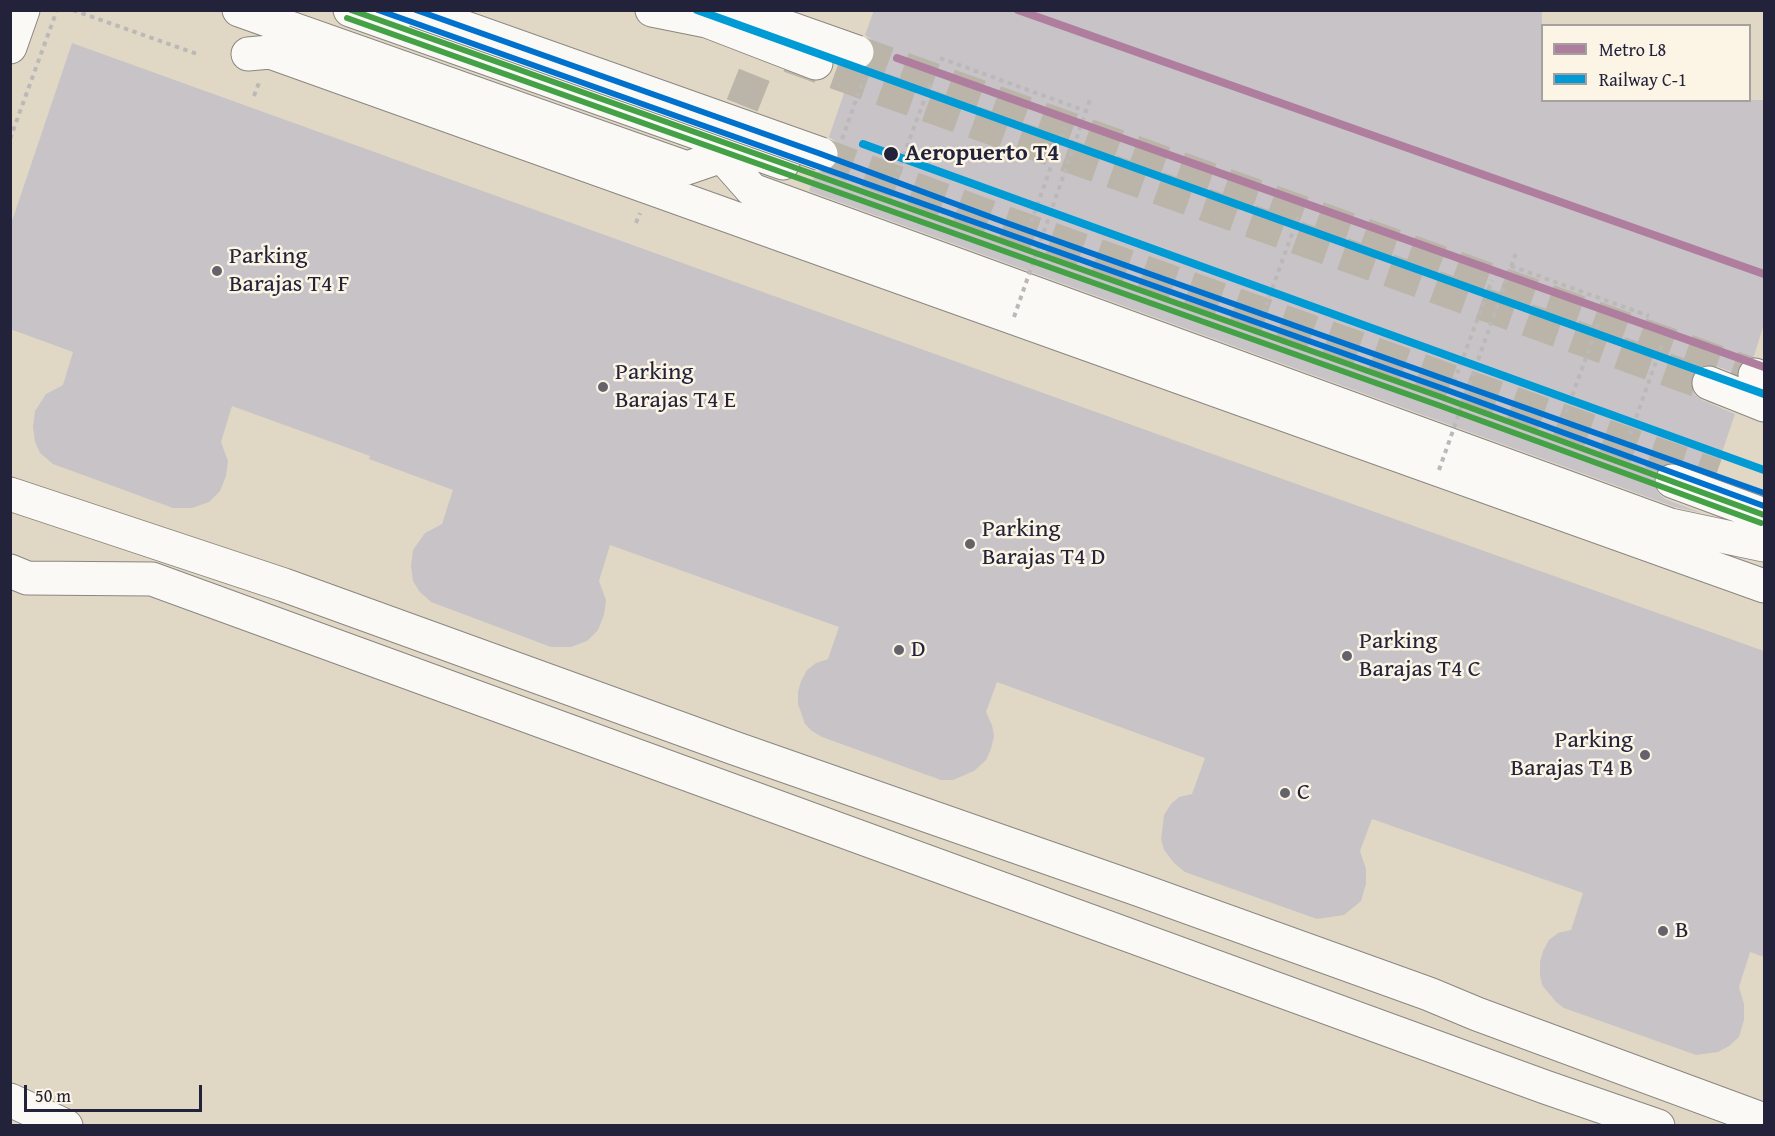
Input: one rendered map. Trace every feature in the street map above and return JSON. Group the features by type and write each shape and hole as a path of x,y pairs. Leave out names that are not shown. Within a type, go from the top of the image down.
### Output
{"street":[{"path":"10,46 23,10"},
{"path":"239,10 687,168 723,156 752,190 1670,525 1764,545"},
{"path":"350,10 783,163"},
{"path":"415,10 830,151"},
{"path":"652,10 707,21 816,63"},
{"path":"738,10 862,61"},
{"path":"248,54 270,52 1014,316 1764,586"},
{"path":"1709,383 1761,386"},
{"path":"1716,475 1764,493"},
{"path":"1672,481 1764,515"},
{"path":"10,494 284,585 746,752 1151,894 1429,994 1477,1014 1764,1120"},
{"path":"10,572 27,578 152,579 1545,1087 1658,1125"},
{"path":"10,1100 66,1125"}],"path":[{"path":"10,139 57,10"},
{"path":"73,10 197,54"},
{"path":"940,58 1086,111"},
{"path":"830,151 862,61"},
{"path":"894,181 932,79"},
{"path":"1014,316 1091,98"},
{"path":"1028,231 1065,127"},
{"path":"1263,314 1300,212"},
{"path":"1439,470 1516,253"},
{"path":"1511,266 1650,316"},
{"path":"1454,382 1492,280"},
{"path":"1563,421 1600,319"},
{"path":"1627,443 1663,342"}],"building":[{"path":"874,10 1542,10 1541,102 1751,102 1751,100 1764,100 1764,324 1754,356 1744,360 1738,367 1737,374 1707,364 1698,368 1691,377 1691,386 1695,395 1735,414 1714,476 1669,462 1661,466 1654,475 1654,485 1665,499 1702,513 1675,507 809,191 816,172 833,169 839,160 836,142 829,137 852,70 869,67 874,59 875,48 872,40 865,35"},
{"path":"72,43 1764,651 1764,957 1750,952 1739,987 1744,1004 1744,1020 1739,1037 1718,1052 1696,1055 1564,1008 1542,985 1540,962 1549,940 1558,933 1571,930 1583,893 1372,819 1360,851 1366,869 1366,884 1361,901 1344,915 1317,919 1185,872 1164,850 1161,839 1164,815 1179,797 1192,794 1205,758 997,682 986,712 994,736 991,749 986,760 974,771 953,780 941,780 822,737 805,724 798,704 798,692 807,670 816,663 828,659 839,627 610,545 599,581 606,600 604,615 598,630 587,641 571,647 551,647 431,602 419,591 413,581 411,566 413,550 425,533 442,524 453,490 369,459 370,456 232,406 221,442 228,461 226,476 220,491 209,502 192,508 173,508 53,464 40,453 35,442 33,427 35,411 46,394 63,385 73,352 10,329 10,227"}],"tunnel":[{"path":"724,151 777,18"},
{"path":"857,52 1755,375"},
{"path":"789,56 1735,394"},
{"path":"821,154 1004,222 1716,475"}],"metro line":[{"name":"L8","path":"1018,10 1764,274"},
{"name":"L8","path":"897,58 1764,367"}],"rail line":[{"name":"C-1","path":"697,10 1764,394"},
{"name":"C-1","path":"863,144 1764,470"}],"transit line":[{"path":"351,10 1441,397 1764,515"},
{"path":"378,10 1444,389 1764,506"},
{"path":"416,10 1764,493"},
{"path":"347,18 1438,405 1761,523"}],"place":[{"name":"Aeropuerto T4","path":"891,154"},
{"name":"Parking Barajas T4 F","path":"217,271"},
{"name":"Parking Barajas T4 E","path":"603,387"},
{"name":"Parking Barajas T4 D","path":"970,544"},
{"name":"D","path":"899,650"},
{"name":"Parking Barajas T4 C","path":"1347,656"},
{"name":"Parking Barajas T4 B","path":"1645,755"},
{"name":"C","path":"1285,793"},
{"name":"B","path":"1663,931"}]}
